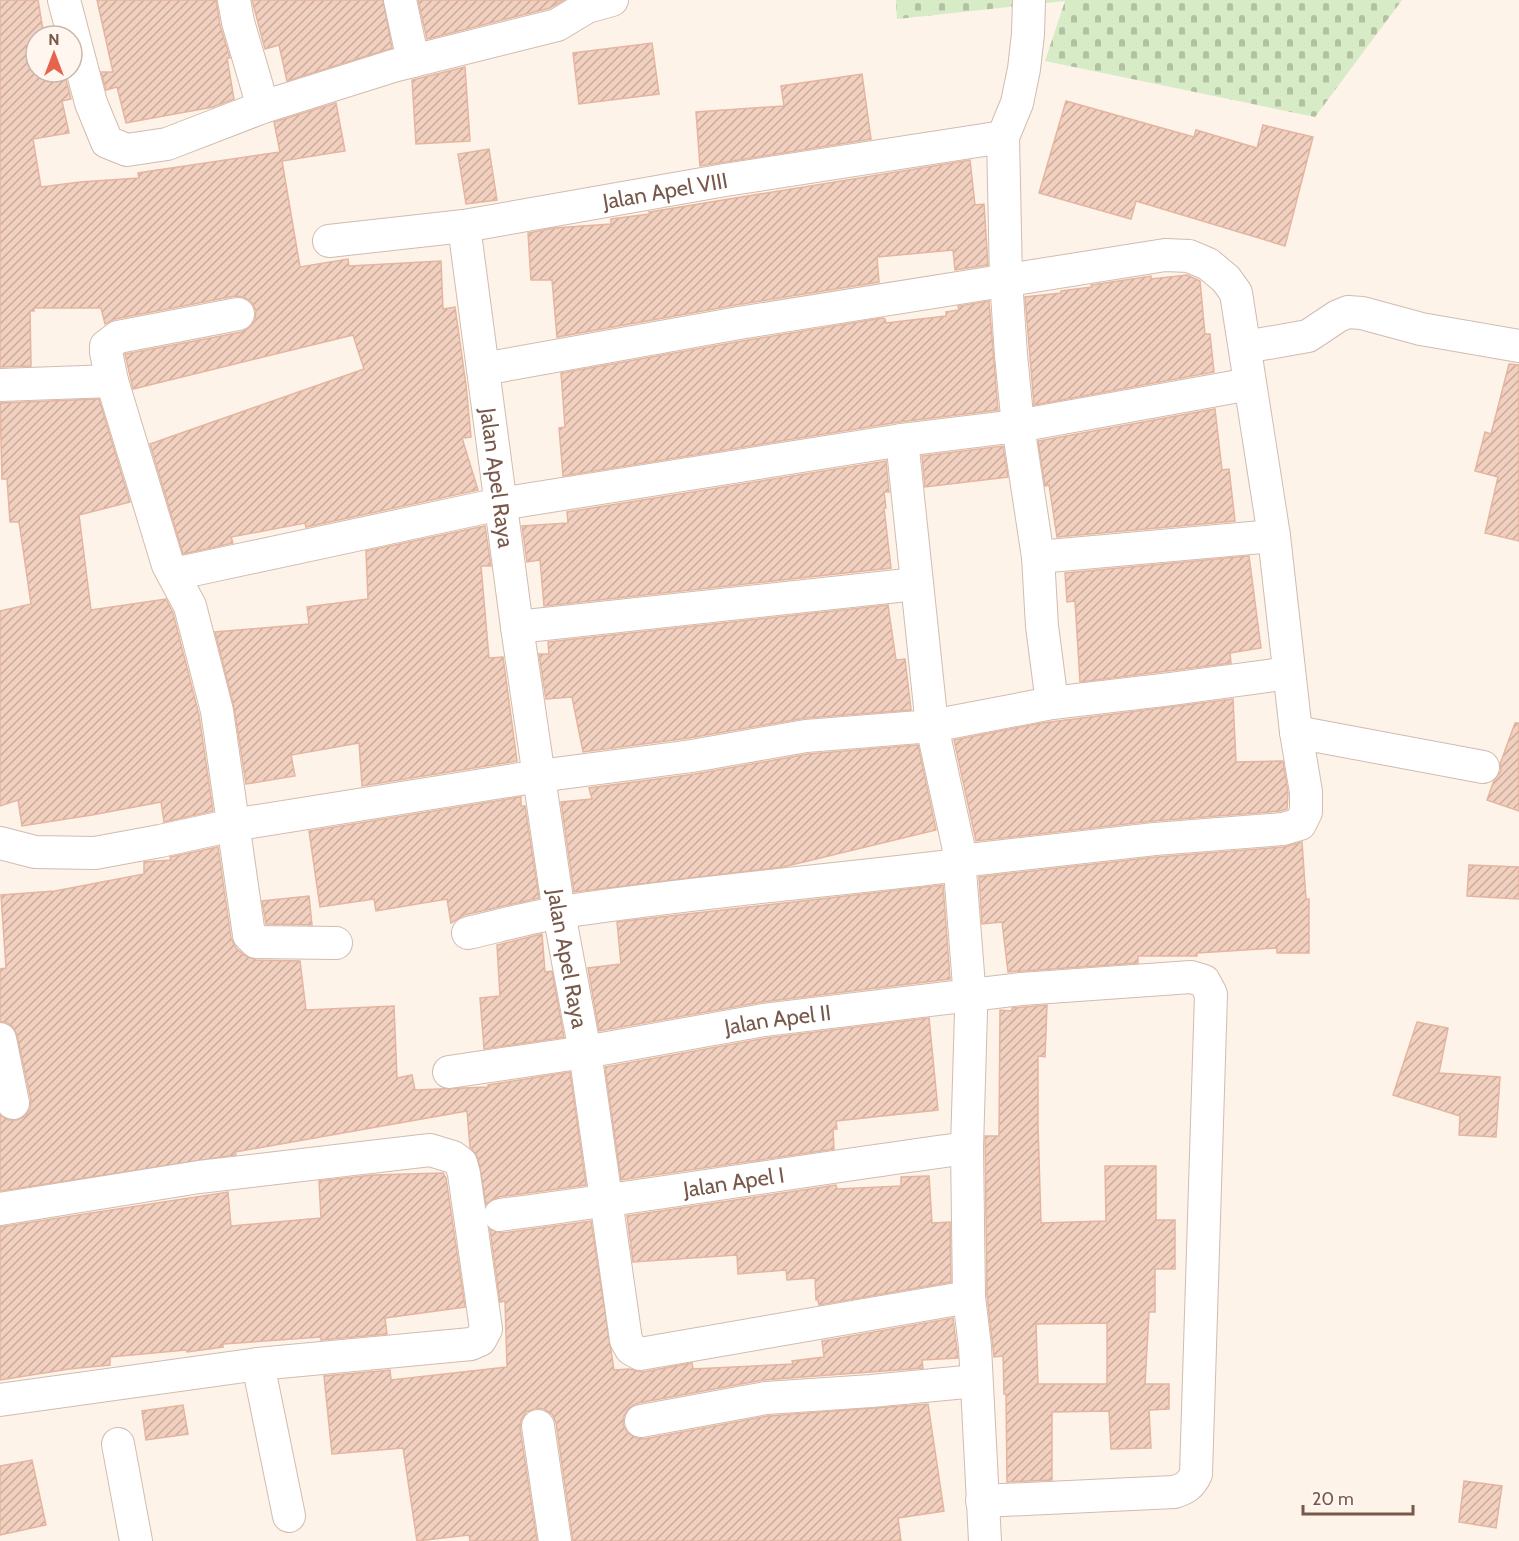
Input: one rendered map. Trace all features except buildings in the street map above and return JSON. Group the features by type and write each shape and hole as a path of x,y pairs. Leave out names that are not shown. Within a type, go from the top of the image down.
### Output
{"street":[{"path":"64,0 91,103 107,142 127,150 167,144 262,107 413,61 557,25 595,2"},
{"path":"234,0 262,107"},
{"path":"400,0 413,61"},
{"path":"1029,0 1024,69 1017,103 1003,137 1006,279 1018,426 1038,557 1042,626 1052,703"},
{"name":"Jalan Apel VIII","path":"329,241 464,226 725,180 1003,137"},
{"name":"Jalan Apel Raya","path":"464,226 517,627 559,913 585,1053 626,1340 631,1349 640,1354 969,1297"},
{"path":"468,933 559,913 734,889 851,878 1155,839 1283,829 1300,825 1306,812 1306,792 1296,732 1274,536 1236,292 1226,279 1208,264 1189,256 1165,255 739,323 483,369"},
{"path":"1245,347 1308,336 1348,312 1362,313 1421,329 1519,346"},
{"path":"238,314 118,337 106,346 106,352 112,381 168,565 189,606 217,711 249,936 256,942 336,943"},
{"path":"0,384 112,381"},
{"path":"174,574 500,504 902,440 1018,426 1250,384"},
{"path":"902,440 932,726 960,863 972,1012 967,1148 969,1297 985,1541"},
{"path":"1038,557 1274,536"},
{"path":"517,627 916,584"},
{"path":"0,843 35,852 95,853 233,825 539,776 692,756 806,736 932,726 1052,703 1290,672"},
{"path":"1296,732 1483,767"},
{"name":"Jalan Apel II","path":"449,1072 585,1053 764,1020 1021,988 1191,977 1204,981 1211,994 1194,1480 1189,1486 1174,1492 982,1501"},
{"path":"0,1039 13,1103"},
{"name":"Jalan Apel I","path":"500,1215 606,1202 784,1173 967,1148"},
{"path":"0,1209 199,1177 430,1150 441,1152 461,1163 486,1329 480,1340 471,1344 258,1364 0,1400"},
{"path":"258,1364 289,1516"},
{"path":"641,1421 766,1398 976,1381"},
{"path":"538,1426 555,1541"},
{"path":"118,1444 136,1541"}],"green space":[{"path":"896,0 1402,0 1315,117 1045,61 1065,1 897,19"}]}
